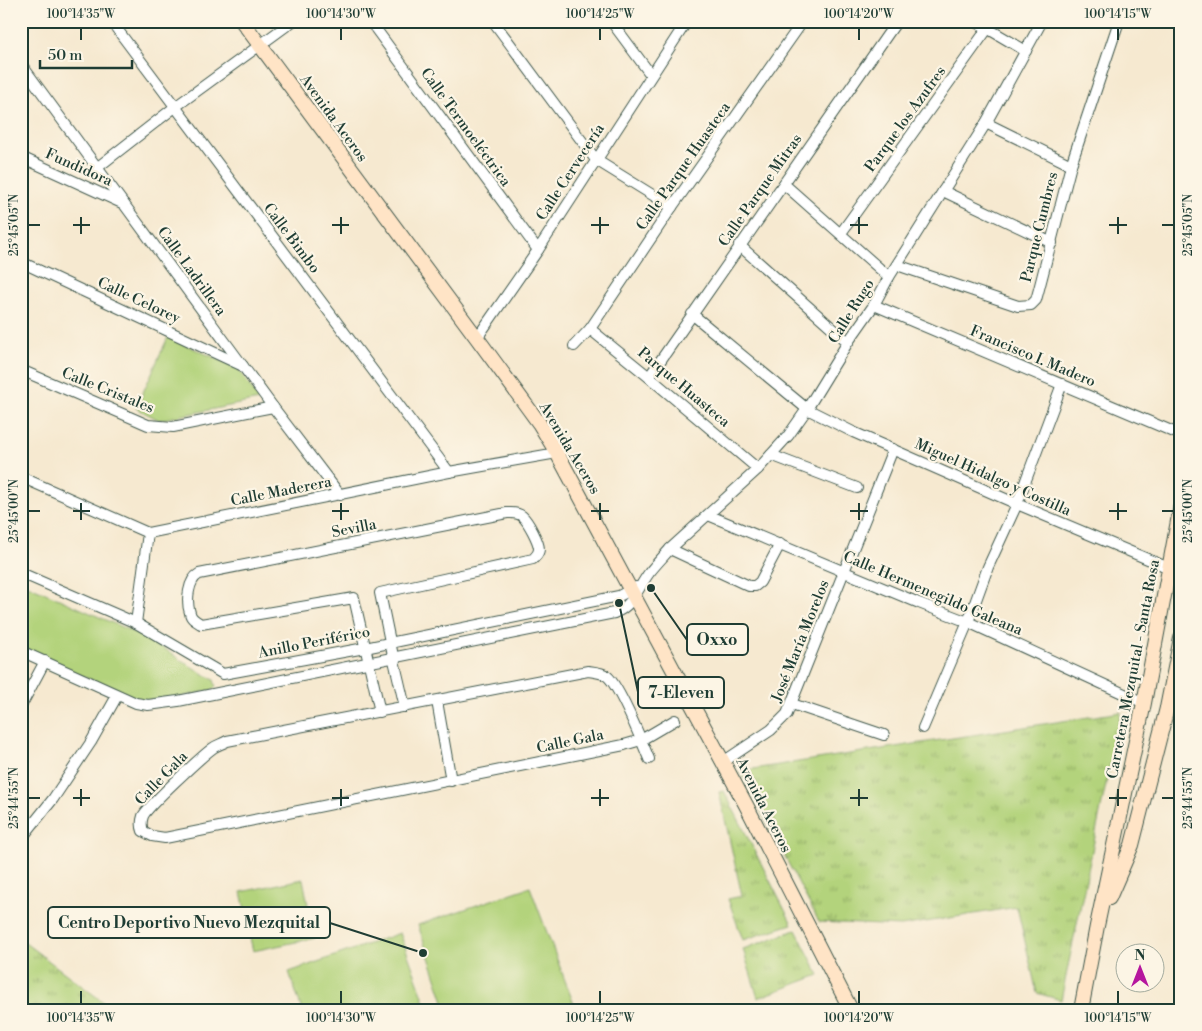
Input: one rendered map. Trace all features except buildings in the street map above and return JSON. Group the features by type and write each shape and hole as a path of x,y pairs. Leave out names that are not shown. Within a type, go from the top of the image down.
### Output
{"street":[{"name":"Calle Bimbo","path":"111,21 449,472"},
{"name":"Avenida Aceros","path":"242,21 477,338 539,424 557,453 636,590 852,1010"},
{"path":"98,166 293,21"},
{"name":"Calle Termoeléctrica","path":"370,21 538,250"},
{"path":"493,21 596,160 672,207"},
{"path":"611,21 651,75"},
{"name":"Calle Cervecería","path":"477,338 538,250 687,21"},
{"name":"Calle Parque Huasteca","path":"574,346 590,329 672,207 803,21"},
{"name":"Calle Parque Mitras","path":"649,376 897,21"},
{"path":"975,21 989,25 1026,51"},
{"name":"Calle Rugo","path":"636,590 670,549 758,469 807,409 986,124 1042,21"},
{"name":"Parque Cumbres","path":"897,265 1018,306 1031,305 1036,300 1071,165 1119,21"},
{"name":"Parque los Azufres","path":"841,233 989,25"},
{"name":"Calle Ladrillera","path":"21,64 98,166 273,407 340,495"},
{"path":"986,124 1071,165"},
{"name":"Fundidora","path":"21,157 125,204"},
{"path":"784,184 890,277"},
{"path":"943,191 1052,243"},
{"path":"740,246 848,342"},
{"name":"Calle Celorey","path":"21,262 244,366"},
{"name":"Francisco I. Madero","path":"874,305 1181,435"},
{"name":"Miguel Hidalgo y Costilla","path":"692,314 807,409 1017,504 1169,568"},
{"name":"Parque Huasteca","path":"590,329 649,376 758,469"},
{"name":"Calle Cristales","path":"21,370 132,418 160,427 187,424 273,407"},
{"path":"923,728 968,622 988,568 1017,504 1062,384"},
{"name":"José María Morelos","path":"723,762 771,730 787,714 893,449"},
{"name":"Calle Maderera","path":"148,533 449,472 557,453"},
{"path":"771,455 857,488"},
{"path":"21,477 148,533 136,623"},
{"name":"Carretera Mezquital - Santa Rosa","path":"1082,1010 1097,926 1144,703 1181,505"},
{"name":"Sevilla","path":"365,648 354,598 201,624 194,620 190,613 191,583 194,577 199,574 507,513 516,513 522,516 538,543 537,556 532,559 380,593 390,643"},
{"name":"Calle Hermenegildo Galeana","path":"708,514 968,622 1144,703"},
{"path":"670,549 749,586 755,586 760,582 780,544"},
{"path":"21,574 136,623 223,674 224,690"},
{"name":"Anillo Periférico","path":"223,674 390,643 618,596 636,590"},
{"name":"Anillo Periférico","path":"21,651 117,696 136,703 148,704 178,701 224,690 614,613 624,609 636,590"},
{"path":"556,608 560,623"},
{"name":"Carretera Mezquital - Santa Rosa","path":"1097,926 1132,845 1168,708 1181,638"},
{"path":"390,643 405,707"},
{"path":"365,648 380,712"},
{"path":"21,706 45,661"},
{"name":"Calle Gala","path":"649,759 641,740 608,676 600,672 588,671 227,741 214,748 144,815 141,823 143,831 152,836 165,838 451,781 641,740 675,720"},
{"path":"21,839 53,799 91,742 117,696"},
{"path":"437,701 451,781"},
{"path":"792,704 884,735"}],"green space":[{"path":"168,337 238,368 259,400 159,420 136,408"},
{"path":"21,582 153,641 214,680 216,687 212,690 175,698 139,701 21,649"},
{"path":"1121,712 1061,1000 1037,993 1017,907 901,926 819,922 740,771"},
{"path":"724,791 792,924 743,940 728,899 742,896 719,792"},
{"path":"303,879 308,905 247,918 241,892"},
{"path":"530,887 576,1010 447,1010 418,925"},
{"path":"309,912 315,938 253,951 247,925"},
{"path":"796,930 819,975 758,998 743,949"},
{"path":"400,933 428,1010 302,1010 289,972"},
{"path":"21,940 114,1010 21,1010"}],"place":[{"name":"Oxxo","path":"651,588"},
{"name":"7-Eleven","path":"619,603"},
{"name":"Centro Deportivo Nuevo Mezquital","path":"423,953"}]}
